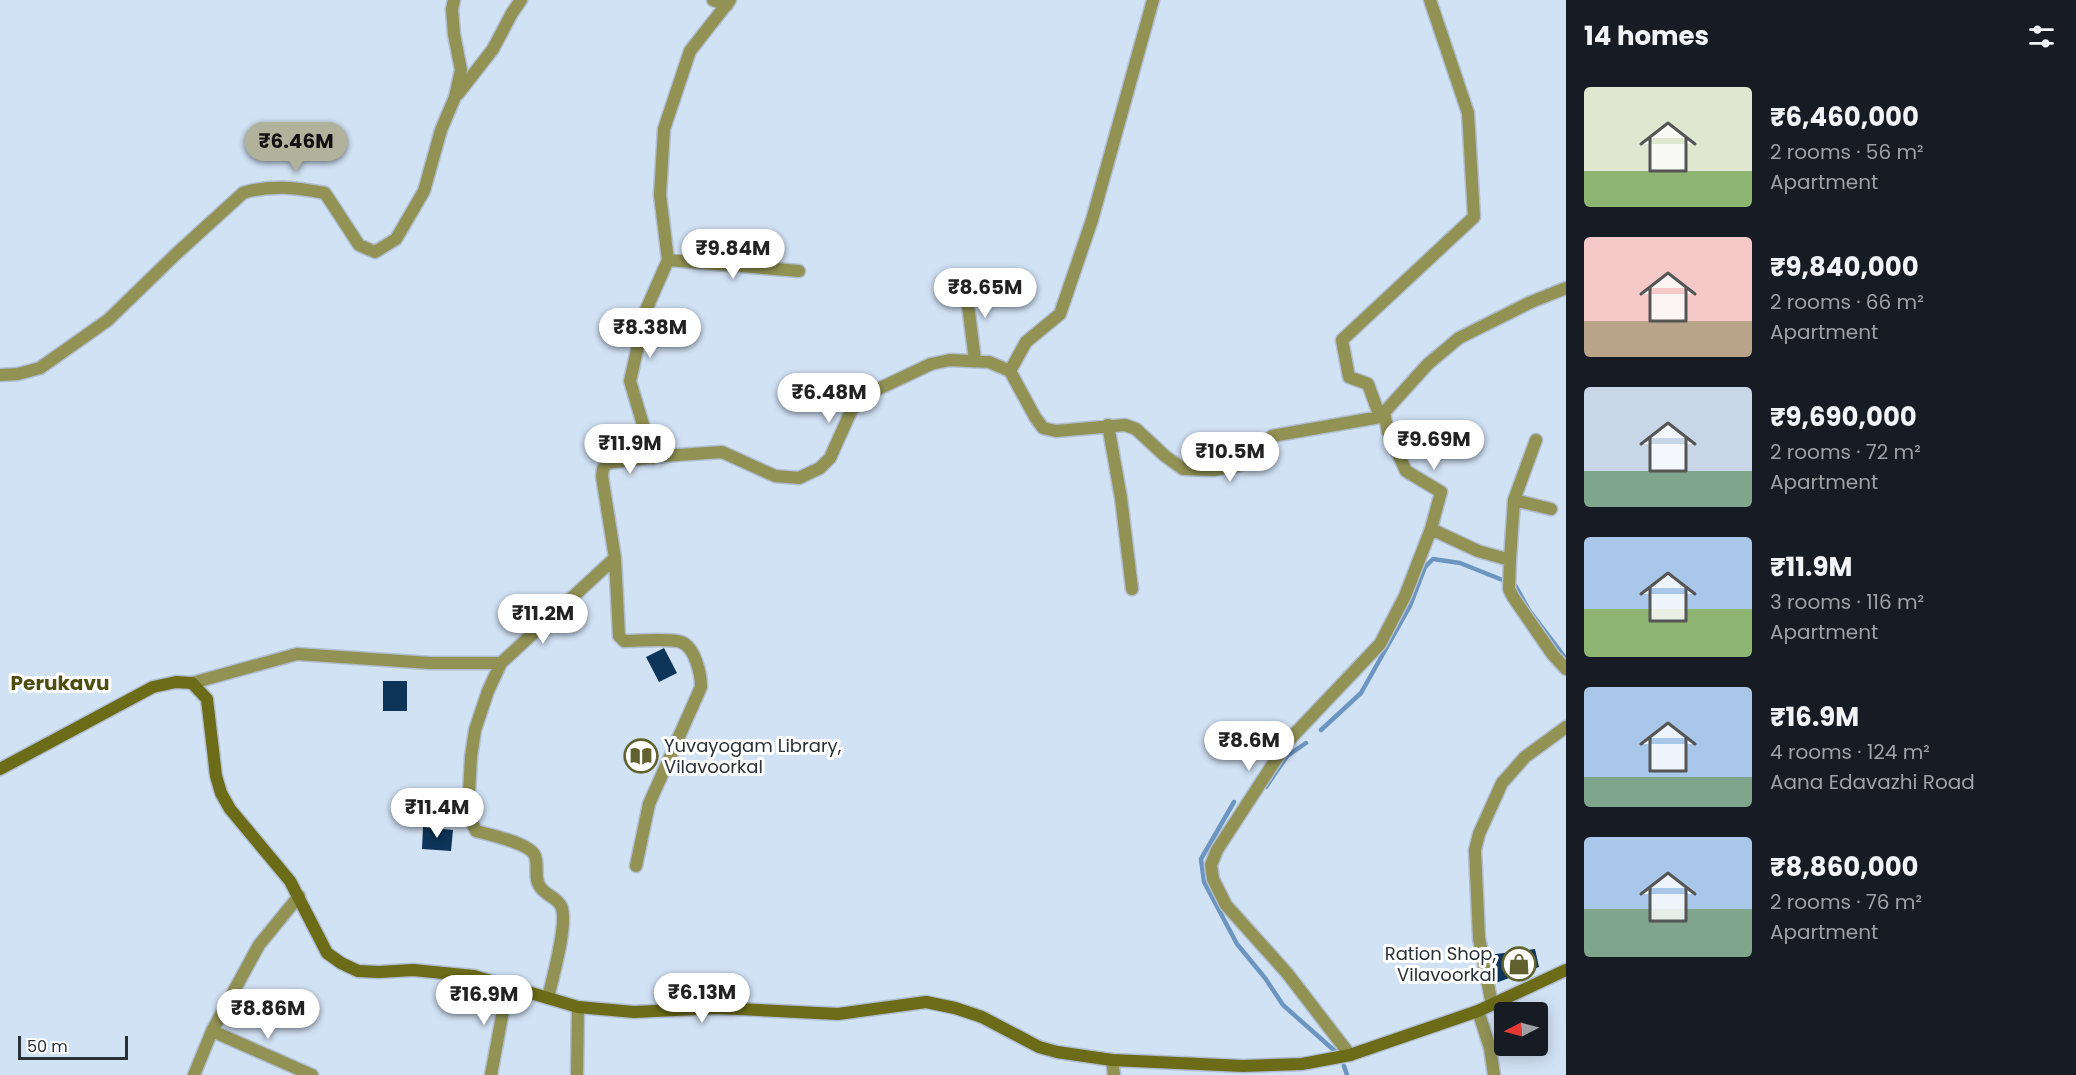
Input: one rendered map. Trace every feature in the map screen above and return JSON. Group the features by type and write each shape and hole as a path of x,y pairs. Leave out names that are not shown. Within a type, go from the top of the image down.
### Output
{"street":[{"path":"0,375 18,374 40,368 108,320 243,193 256,189 289,187 326,193 359,245 375,252 396,239 424,191 441,130 455,98 461,70 454,34 452,9 454,0"},
{"path":"455,98 493,49 521,0"},
{"path":"652,458 630,381 646,310 668,260 660,195 664,129 690,51 729,3 713,0"},
{"path":"1010,370 1026,342 1060,314 1092,220 1153,0"},
{"path":"1350,1055 1287,973 1226,905 1213,879 1211,865 1217,850 1288,741 1380,644 1405,596 1431,529 1441,492 1406,471 1368,384 1349,377 1342,340 1474,216 1468,113 1430,0"},
{"path":"668,260 800,271"},
{"path":"965,282 975,360"},
{"path":"636,866 649,804 700,687 701,676 690,647 681,642 624,640 619,636 615,558 602,476 607,463 722,452 775,476 799,477 820,468 830,458 852,409 876,390 931,364 950,360 975,360 989,362 1010,370 1043,428 1056,431 1125,425 1136,429 1183,469 1214,470 1241,465 1265,447 1272,436 1382,415 1421,371 1458,338 1531,302 1566,288"},
{"path":"1108,425 1121,498 1132,589"},
{"path":"1536,440 1514,501 1509,589 1553,655 1566,669"},
{"path":"1514,501 1551,510"},
{"path":"1431,529 1478,551 1510,560"},
{"path":"548,998 564,924 563,909 556,899 540,888 535,856 527,847 477,831 468,811 471,757 476,730 488,691 501,663 615,558"},
{"path":"0,769 153,687 176,682 192,683 297,654 430,663 501,663"},
{"path":"192,683 207,699 216,776 221,793 230,810 290,881 327,954 358,970 379,972 413,970 474,976 508,984 578,1007 634,1012 717,1008 838,1014 926,1002 982,1017 1040,1047 1057,1052 1112,1060 1272,1065 1302,1064 1350,1055 1478,1011 1566,970"},
{"path":"1492,1005 1479,938 1475,850 1479,834 1502,783 1525,757 1566,727"},
{"path":"194,1075 212,1032 259,945 298,896"},
{"path":"491,1075 508,984"},
{"path":"577,1075 578,1007"},
{"path":"1478,1011 1490,1048 1494,1075"},
{"path":"212,1032 312,1075"},
{"path":"1112,1060 1114,1075"}],"building":[{"path":"664,648 677,673 659,682 646,657"},
{"path":"383,681 407,681 407,711 383,711"},
{"path":"423,827 453,830 451,851 422,849"},
{"path":"1535,949 1539,967 1493,984 1488,955"}],"waterway":[{"path":"1321,730 1361,693 1410,606 1425,567 1433,559 1460,563 1515,585 1529,610 1566,659"},
{"path":"1266,787 1287,756 1306,743"},
{"path":"1234,802 1201,859 1204,882 1237,944 1265,978 1283,1005 1336,1052"},
{"path":"1344,1066 1347,1075"}],"place":[{"name":"Yuvayogam Library, Vilavoorkal","path":"641,756"},
{"name":"Ration Shop, Vilavoorkal","path":"1519,964"}],"district":[{"name":"Perukavu","path":"60,683"}]}
